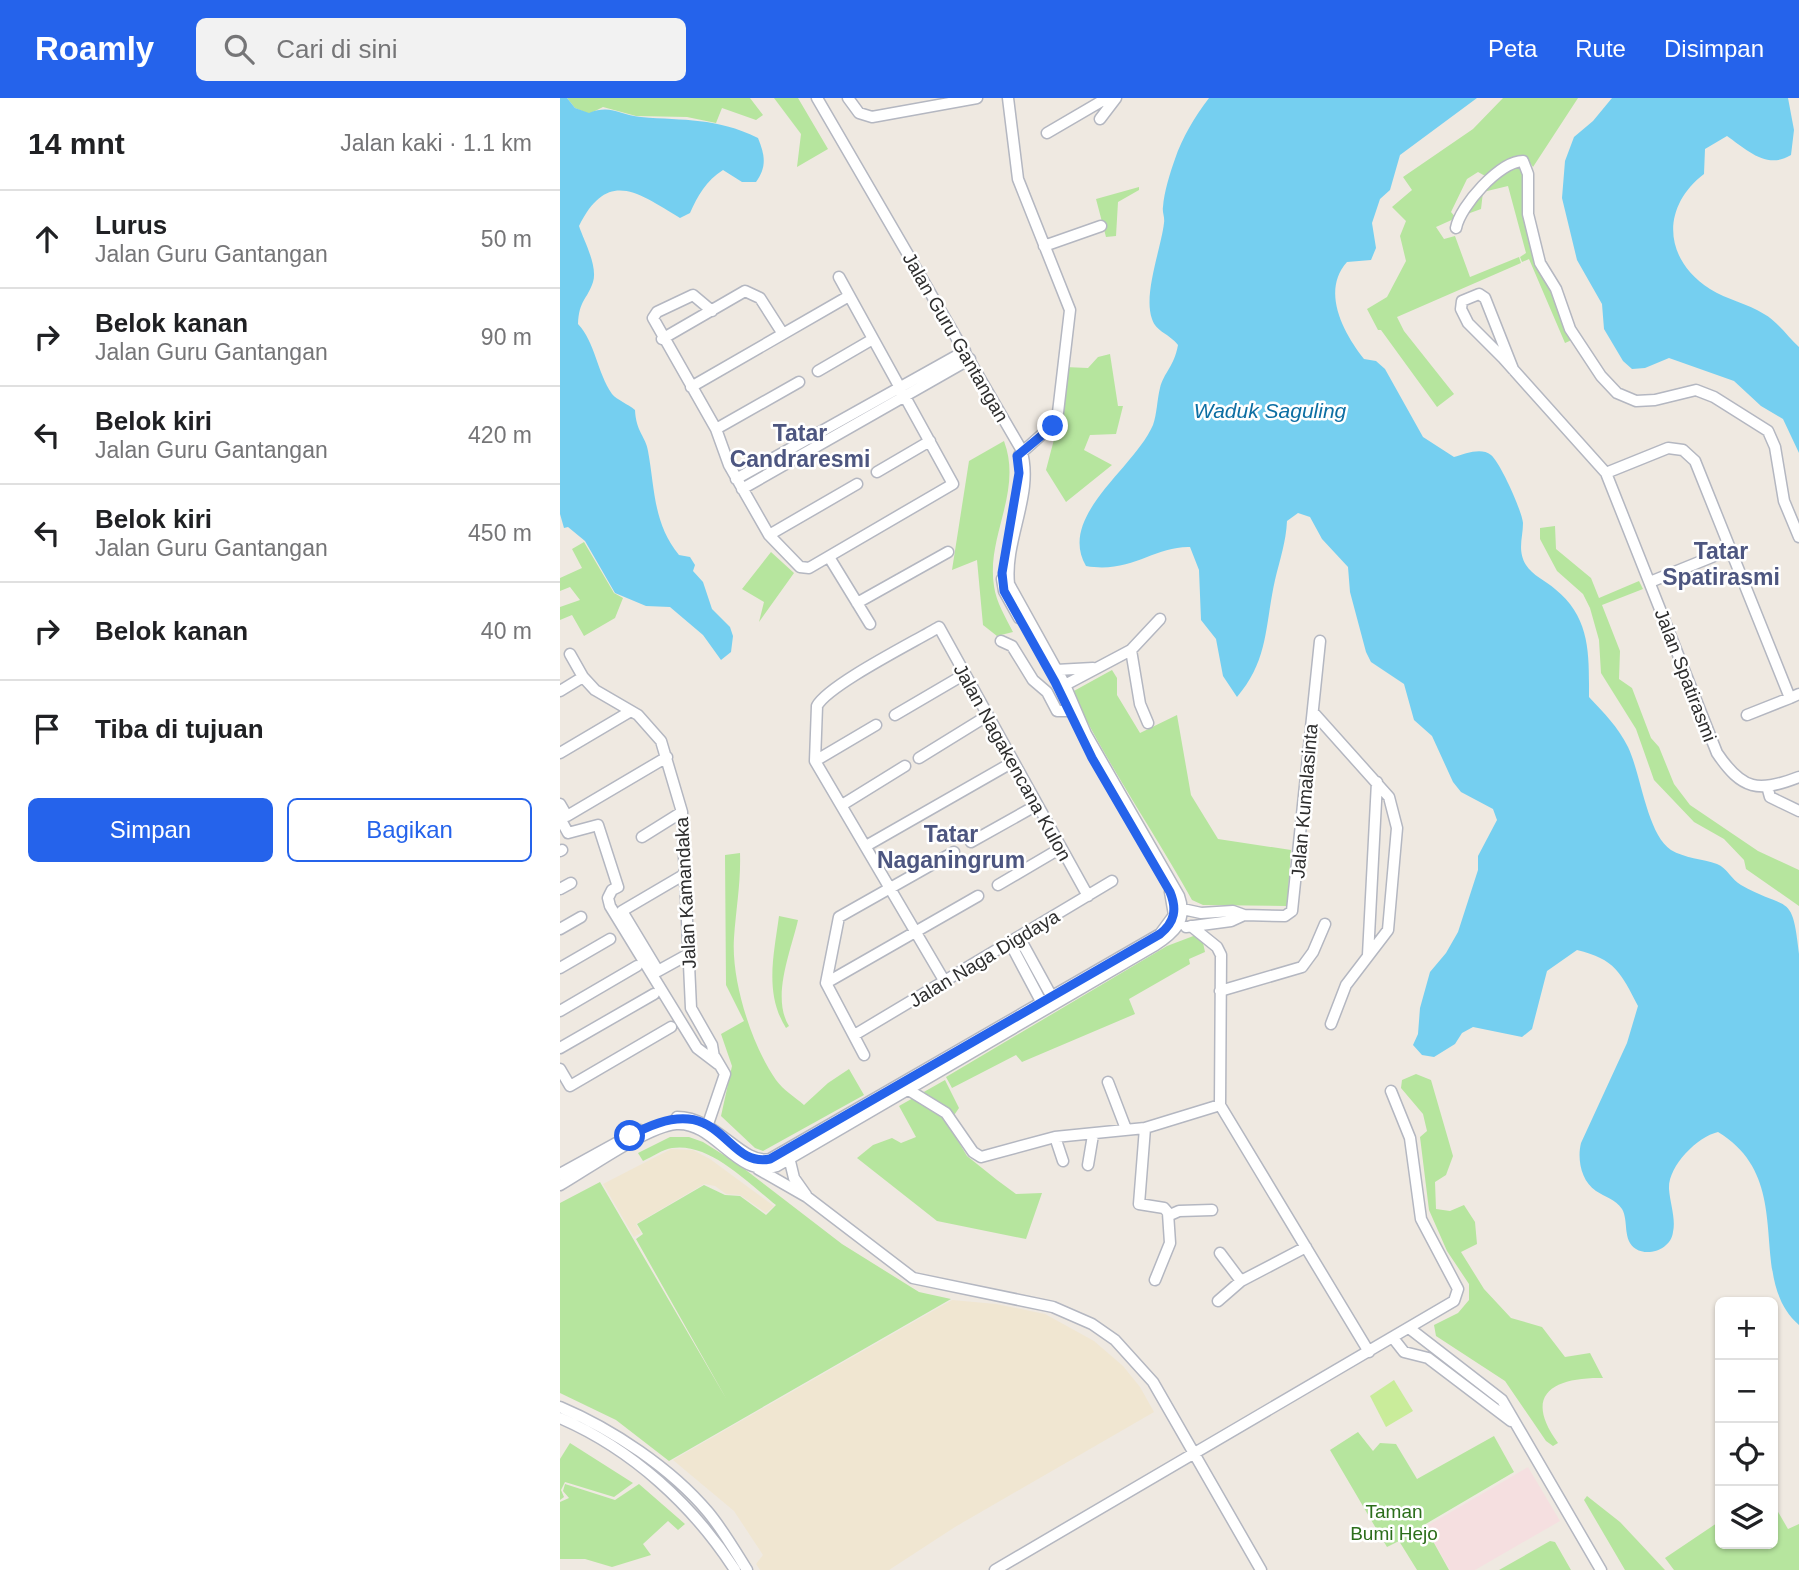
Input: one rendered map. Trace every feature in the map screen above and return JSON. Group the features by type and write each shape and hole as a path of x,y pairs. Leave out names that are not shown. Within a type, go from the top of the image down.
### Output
{"street":[{"name":"Jalan Guru Gantangan","path":"809,98 964,356"},
{"name":"Jalan Guru Gantangan","path":"817,98 1019,454 1025,473 1008,568 1009,584 1065,685 1086,734 1179,908"},
{"path":"848,98 859,113 872,117 920,104 977,98"},
{"path":"1008,98 1018,179 1070,310 1069,338 1057,421 1019,454 1019,473 1002,582 1068,711 1179,908 1201,913 1233,911 1244,915"},
{"path":"1047,133 1107,98"},
{"path":"1100,119 1116,98"},
{"path":"1455,228 1461,212 1499,170 1523,161 1528,174 1528,214 1540,263 1556,289 1570,328 1601,376 1617,393 1636,401 1655,400 1696,390 1714,397 1768,431 1775,447 1784,501 1799,537"},
{"path":"1044,246 1101,226"},
{"path":"712,311 697,295 657,312 653,318 662,339 716,429 740,484 769,535 805,569 953,484 839,277"},
{"path":"662,339 745,291 751,291 761,298 783,334"},
{"name":"Jalan Spatirasmi","path":"1513,369 1485,298 1479,294 1462,301 1461,309 1468,323 1606,473 1717,753 1729,771 1743,783 1767,786 1770,797 1799,811"},
{"path":"691,387 849,296"},
{"path":"818,371 873,339"},
{"path":"740,484 964,356"},
{"path":"716,429 799,382"},
{"path":"877,471 930,440"},
{"path":"1606,473 1668,447 1683,450 1695,461 1729,550 1794,696 1747,715"},
{"path":"769,535 857,484"},
{"path":"1650,582 1729,550"},
{"path":"857,603 948,552"},
{"path":"829,557 870,624"},
{"path":"1065,685 1131,650 1160,619"},
{"name":"Jalan Nagakencana Kulon","path":"814,761 817,706 821,698 939,627 1088,896"},
{"path":"1001,641 1012,646 1033,680 1047,692 1057,710 1068,711"},
{"name":"Jalan Kumalasinta","path":"1244,915 1285,916 1293,908 1320,641"},
{"path":"1131,650 1140,704 1148,723"},
{"name":"Jalan Kamandaka","path":"570,654 583,677 607,698 651,726 667,757 681,812 693,1028 705,1049 725,1074 707,1128"},
{"path":"1056,670 1096,668"},
{"path":"895,715 965,674"},
{"path":"560,691 583,677"},
{"path":"560,753 631,711"},
{"path":"1313,712 1389,797 1397,828 1388,930 1346,985 1331,1024"},
{"path":"919,758 986,716"},
{"path":"876,725 814,761 945,982"},
{"path":"560,804 567,816 667,757"},
{"path":"866,846 1013,762"},
{"path":"842,805 905,766"},
{"path":"1767,786 1799,777"},
{"path":"1368,955 1377,782"},
{"path":"971,842 1037,805"},
{"path":"642,837 681,812"},
{"path":"560,818 568,832 598,825 618,887 612,890 608,898 610,906 697,1048 716,1060"},
{"path":"998,884 1061,848"},
{"path":"864,1055 856,1034 826,983 841,915 954,852"},
{"path":"685,874 622,911 693,1028"},
{"name":"Jalan Naga Digdaya","path":"856,1034 1112,881"},
{"path":"560,889 571,883"},
{"path":"826,983 978,896"},
{"path":"1170,930 1179,908"},
{"path":"560,1174 654,1122 682,1117 707,1128 755,1159 770,1159 788,1154 908,1089 1170,930 1231,921 1244,915"},
{"path":"560,929 581,917"},
{"path":"1220,991 1302,967 1313,952 1325,924"},
{"path":"1191,926 1219,949 1220,1105 1370,1352"},
{"path":"560,968 610,939"},
{"path":"1015,940 1048,1003"},
{"path":"659,971 687,955"},
{"path":"560,1010 637,965"},
{"path":"560,1048 654,994"},
{"path":"756,1168 771,1168 788,1154 1048,1003"},
{"name":"Jalan Kamandaka","path":"691,1008 712,1045 716,1060"},
{"path":"560,1069 570,1086 671,1027"},
{"path":"1108,1082 1126,1129"},
{"path":"908,1089 946,1113 979,1157 992,1156 1055,1137 1145,1128 1220,1105"},
{"path":"995,1570 1370,1352 1448,1305 1458,1295 1458,1289 1421,1219 1410,1138 1391,1091"},
{"path":"560,1185 665,1126 680,1124 707,1128 756,1168 807,1197 919,1280 1053,1307 1092,1324 1115,1340 1141,1367 1261,1570"},
{"path":"1145,1128 1138,1203 1164,1208 1168,1213 1170,1243 1155,1280"},
{"path":"1088,1165 1093,1135"},
{"path":"1055,1137 1063,1161"},
{"path":"788,1154 794,1178 807,1197"},
{"path":"1168,1213 1212,1210"},
{"path":"1218,1301 1241,1281 1306,1247"},
{"path":"1220,1253 1241,1281"},
{"path":"1409,1328 1497,1395 1601,1570"},
{"path":"1392,1338 1404,1352 1428,1358 1516,1424"},
{"path":"560,1407 620,1440 690,1494 708,1512 747,1570"},
{"path":"560,1418 596,1437 647,1472 682,1502 700,1519 735,1570"}],"shaded area":[{"path":"671,1149 693,1150 710,1159 774,1206 766,1213 740,1195 726,1194 715,1186 704,1184 636,1224 641,1233 634,1237 603,1184"},
{"path":"952,1300 996,1304 1045,1314 1094,1341 1123,1366 1140,1387 1154,1412 955,1527 889,1570 760,1570 756,1564 763,1555 734,1511 673,1460"},
{"path":"1528,1467 1560,1521 1475,1570 1450,1570 1425,1527"}],"green space":[{"path":"567,98 750,98 763,115 756,120 722,108 716,123 687,117 636,116 603,107 589,114 575,108"},
{"path":"774,98 798,98 828,149 797,167 801,134"},
{"path":"1503,98 1578,98 1533,167 1528,160 1519,158 1487,177 1478,172 1467,179 1451,212 1456,218 1436,227 1444,239 1455,236 1470,277 1519,257 1521,263 1397,317 1404,331 1454,394 1437,407 1381,330 1378,330 1367,309 1387,297 1406,261 1400,236 1406,221 1392,207 1412,190 1403,177 1473,129"},
{"path":"1523,164 1532,250 1574,339 1565,343 1529,259 1522,262 1520,257 1526,253 1508,186 1483,192 1481,209 1459,217 1500,171"},
{"path":"1139,187 1139,190 1118,202 1116,236 1106,237 1096,199"},
{"path":"1110,354 1118,406 1123,406 1116,434 1090,435 1084,450 1112,465 1066,502 1046,470 1057,428 1065,367 1088,368 1098,357"},
{"path":"1004,441 1009,460 1009,478 993,568 997,598 1013,632 997,636 983,625 977,560 952,570 969,461"},
{"path":"1555,526 1556,549 1591,578 1599,598 1639,581 1643,589 1602,605 1620,651 1619,679 1632,688 1651,738 1659,747 1674,784 1690,805 1758,851 1799,870 1799,906 1746,869 1744,860 1724,839 1694,822 1654,780 1636,729 1601,673 1599,640 1590,608 1583,594 1557,571 1540,539 1540,528"},
{"path":"584,542 614,593 623,598 615,618 584,636 572,615 560,620 560,607 580,600 570,587 560,591 560,578 582,568 572,549"},
{"path":"771,552 794,573 759,622 764,602 742,589"},
{"path":"1112,670 1117,678 1117,695 1140,733 1177,715 1191,795 1218,839 1291,850 1287,906 1203,905 1192,900 1100,745 1072,692"},
{"path":"740,853 734,938 736,974 751,1031 767,1066 779,1084 804,1105 828,1083 849,1069 864,1095 763,1151 755,1148 721,1116 732,1066 721,1034 744,1021 726,985 725,855"},
{"path":"779,916 798,920 782,988 784,1014 789,1026 786,1028 775,1001 772,973"},
{"path":"1196,935 1202,938 1205,952 1189,959 1190,964 1129,999 1135,1014 1022,1062 1016,1055 952,1088 946,1077 1167,946"},
{"path":"1416,1074 1431,1080 1453,1156 1446,1175 1435,1182 1436,1209 1450,1211 1464,1205 1475,1222 1477,1244 1461,1252 1484,1289 1511,1318 1542,1327 1565,1357 1590,1353 1603,1378 1570,1381 1549,1392 1543,1401 1543,1412 1558,1443 1553,1446 1546,1441 1505,1381 1436,1336 1434,1325 1458,1313 1469,1300 1469,1284 1447,1251 1429,1210 1420,1137 1427,1131 1423,1114 1401,1088 1402,1080"},
{"path":"945,1080 959,1108 948,1124 967,1156 1016,1194 1042,1193 1026,1239 937,1221 857,1158 873,1145 892,1138 901,1143 916,1137 899,1106"},
{"path":"670,1137 689,1137 703,1142 738,1164 842,1244 919,1292 951,1299 669,1461 616,1420 560,1393 560,1203 600,1182 727,1400 636,1239 643,1234 637,1224 704,1185 725,1195 740,1196 766,1215 776,1205 728,1166 700,1151 672,1148 643,1161 638,1153"},
{"path":"1394,1380 1413,1411 1386,1427 1370,1396"},
{"name":"Taman Bumi Hejo","path":"1358,1432 1373,1451 1380,1443 1396,1444 1417,1479 1494,1436 1514,1472 1424,1525 1449,1570 1417,1570 1399,1541 1387,1547 1330,1450"},
{"path":"570,1443 633,1483 614,1497 565,1482 561,1490 564,1497 560,1500 560,1459"},
{"path":"565,1484 615,1500 639,1484 685,1524 678,1530 668,1521 643,1544 651,1555 612,1567 585,1559 560,1559 560,1502 569,1498 563,1491"},
{"path":"1587,1496 1620,1522 1665,1570 1625,1570 1584,1500"},
{"path":"1778,1512 1788,1529 1799,1524 1799,1570 1674,1570 1665,1558 1715,1524 1715,1549 1778,1549"},
{"path":"1550,1541 1555,1542 1571,1570 1499,1570"}],"water":[{"path":"560,98 567,98 575,108 589,113 609,110 633,116 728,126 758,138 762,150 764,161 756,182 742,182 723,170 703,189 690,213 680,218 637,194 613,191 601,197 590,208 579,226 592,261 594,276 580,310 578,324 588,339 612,394 635,410 637,424 647,446 656,505 670,543 679,555 690,557 695,565 693,571 703,582 712,609 730,627 733,636 731,652 721,660 703,635 670,607 646,606 615,593 585,541 568,527 564,528 560,514"},
{"name":"Waduk Saguling","path":"1209,98 1477,98 1400,155 1390,190 1380,199 1372,223 1376,248 1371,260 1347,262 1339,273 1335,298 1338,311 1349,337 1364,359 1376,361 1385,369 1423,437 1454,457 1473,452 1487,453 1500,467 1522,517 1523,560 1532,572 1567,600 1582,625 1588,652 1589,697 1628,747 1650,817 1663,842 1676,853 1721,866 1741,885 1785,906 1794,920 1799,954 1799,1325 1783,1305 1775,1281 1765,1202 1757,1176 1742,1152 1718,1132 1693,1146 1673,1171 1669,1189 1674,1227 1668,1243 1659,1250 1647,1252 1636,1249 1627,1236 1622,1209 1587,1182 1580,1163 1581,1143 1627,1043 1638,1006 1621,976 1609,963 1577,950 1547,971 1532,1029 1522,1037 1473,1027 1462,1033 1455,1044 1434,1057 1422,1055 1413,1045 1418,1034 1420,1008 1430,972 1446,953 1458,932 1478,870 1478,856 1497,820 1493,809 1461,792 1453,782 1432,736 1414,720 1404,684 1371,662 1350,592 1348,567 1322,539 1310,517 1298,513 1287,521 1264,641 1255,669 1237,697 1223,676 1216,639 1201,620 1199,570 1190,547 1165,551 1116,566 1086,566 1080,547 1082,529 1089,511 1143,442 1153,425 1162,382 1176,353 1178,345 1157,327 1152,319 1151,284 1162,234 1164,201 1171,170 1185,135"},
{"path":"1612,98 1788,98 1794,130 1791,155 1782,159 1765,159 1727,136 1705,149 1704,174 1690,187 1680,202 1673,233 1683,263 1694,277 1717,293 1769,317 1799,347 1799,453 1783,419 1761,406 1734,381 1669,358 1645,368 1632,369 1623,361 1604,329 1602,304 1577,260 1562,198 1565,161 1574,137 1593,121"}],"district":[{"name":"Tatar Candraresmi","path":"800,446"},
{"name":"Tatar Spatirasmi","path":"1721,564"},
{"name":"Tatar Naganingrum","path":"951,847"}],"route":[{"path":"630,1136 654,1122 682,1117 708,1124 755,1159 770,1159 1160,934 1172,921 1174,903 1170,892 1092,758 1055,682 1004,591 1002,573 1017,491 1017,456 1053,426"}]}
